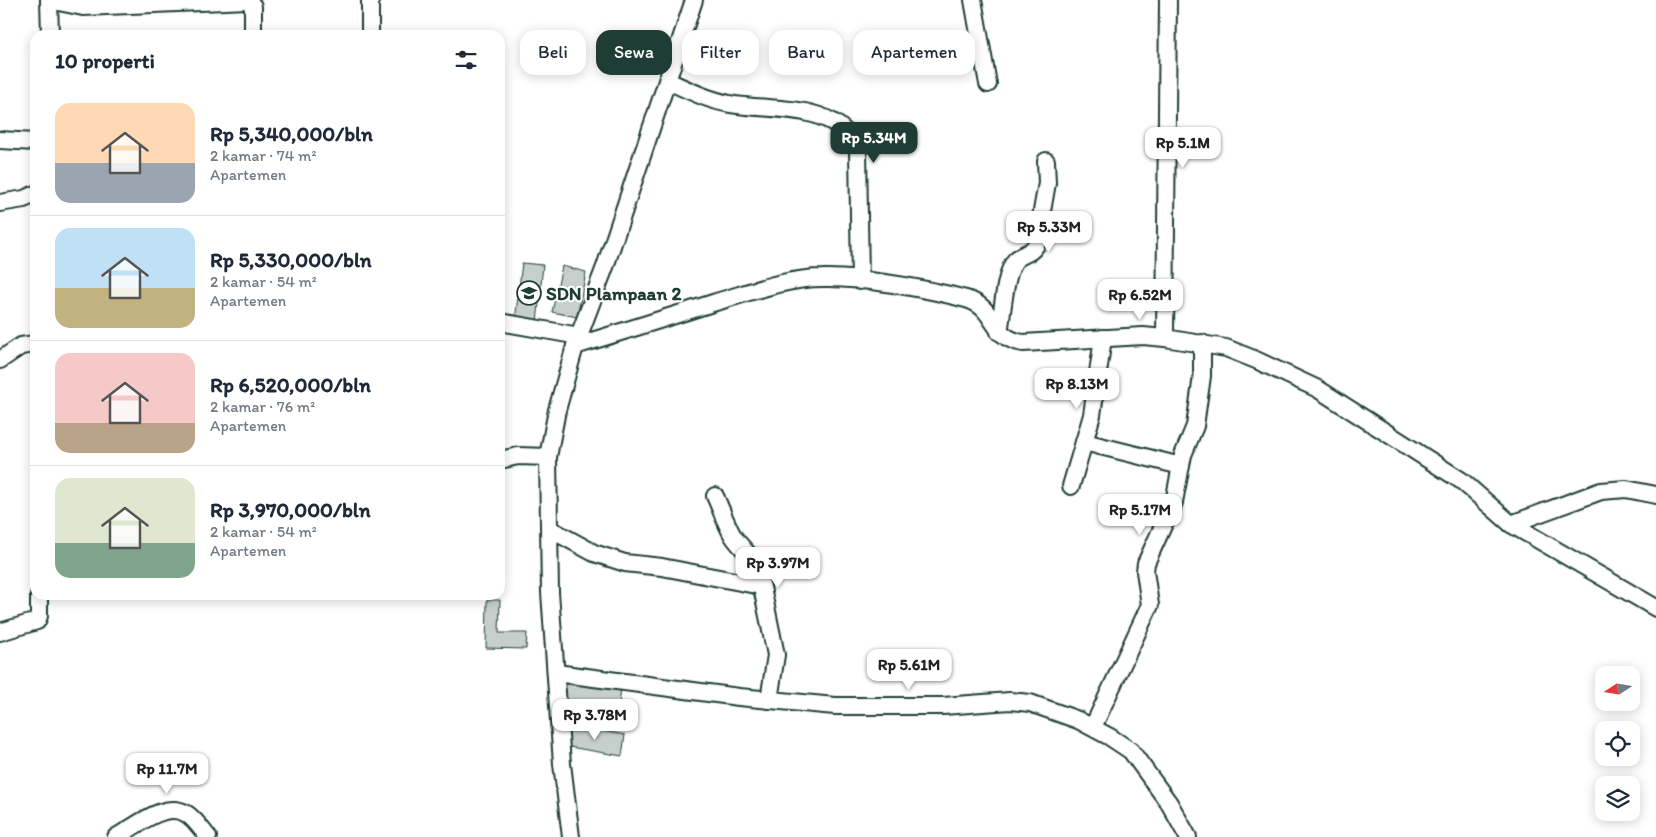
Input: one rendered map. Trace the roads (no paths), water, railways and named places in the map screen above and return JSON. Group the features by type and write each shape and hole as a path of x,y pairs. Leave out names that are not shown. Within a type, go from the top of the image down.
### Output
{"street":[{"path":"50,30 49,0 83,7 248,0 253,6 253,30"},
{"path":"370,0 370,30"},
{"path":"571,837 562,764 550,592 548,457 557,410 577,341 605,267 694,0"},
{"path":"973,0 988,84"},
{"path":"1165,338 1168,0"},
{"path":"668,81 706,98 731,104 816,115 835,122 850,134 858,149 860,281"},
{"path":"0,140 30,142"},
{"path":"999,332 1009,274 1017,258 1032,252 1036,245 1047,183 1046,161"},
{"path":"0,203 24,200 30,197"},
{"path":"505,323 577,341 773,285 824,278 860,281 967,299 986,309 999,332 1013,341 1023,343 1103,338 1165,338 1226,348 1318,389 1462,481 1511,524 1656,608"},
{"path":"1070,486 1092,415 1103,338"},
{"path":"1092,727 1150,605 1145,571 1146,562 1174,502 1181,466 1196,426 1202,376 1202,343"},
{"path":"0,360 21,346 30,345"},
{"path":"1084,442 1181,466"},
{"path":"505,459 524,455 548,457"},
{"path":"1511,524 1601,491 1626,489 1656,495"},
{"path":"715,496 732,534 739,545 752,557 758,568 776,655 770,700"},
{"path":"550,529 594,553 625,563 697,573 761,586"},
{"path":"0,632 37,621 40,616 39,600"},
{"path":"556,673 770,700 845,706 943,706 1010,701 1030,703 1078,720 1131,751 1169,803 1188,837"},
{"path":"116,837 159,813 172,810 187,814 208,837"}],"place":[{"name":"SDN Plampaan 2","path":"529,293"}]}
